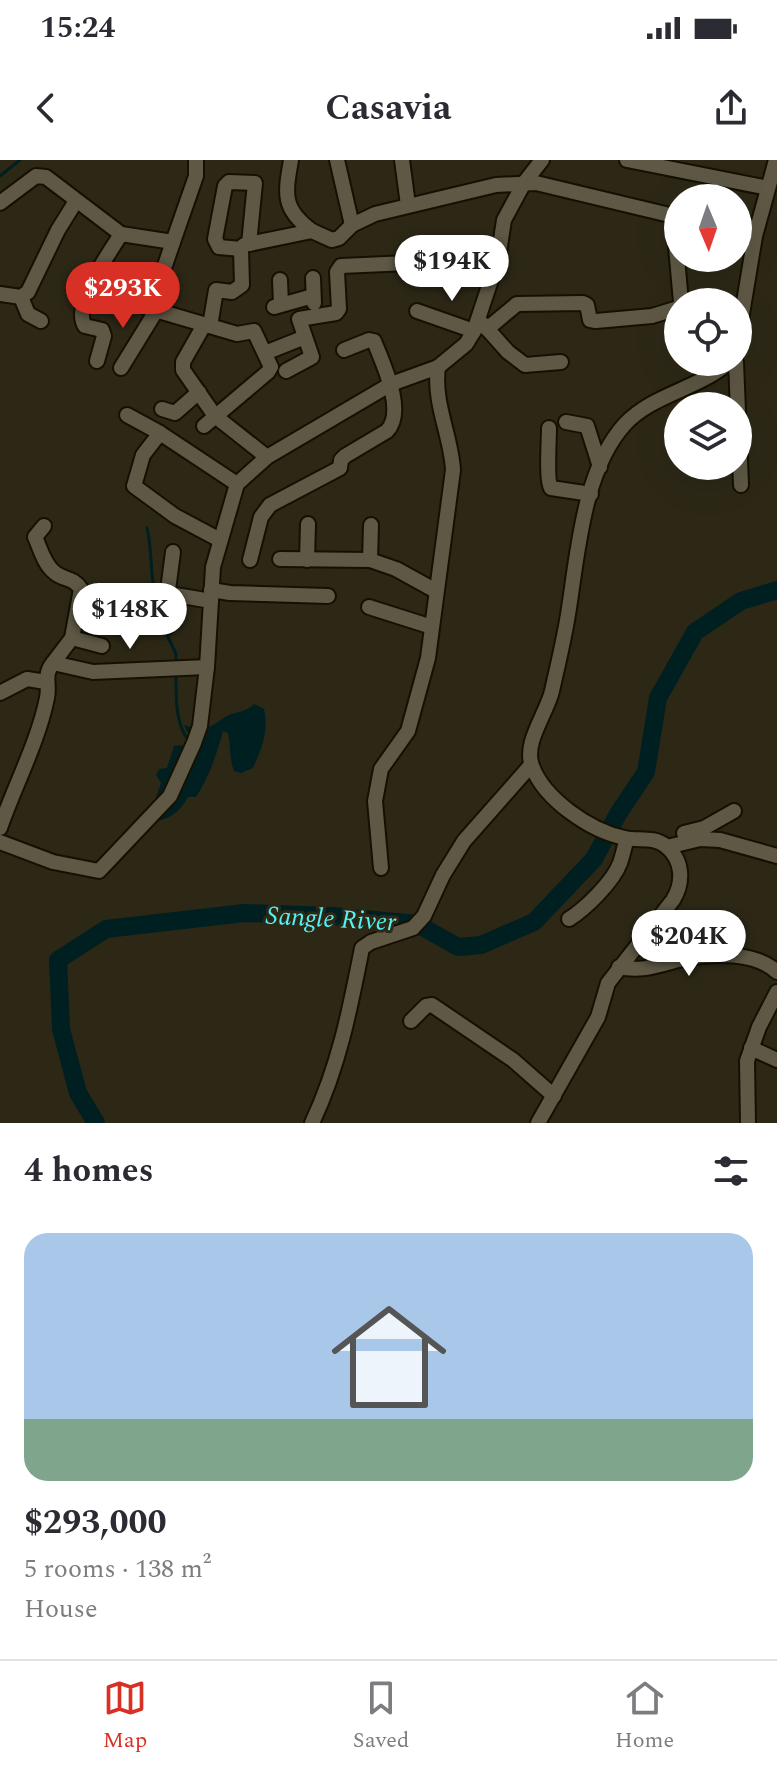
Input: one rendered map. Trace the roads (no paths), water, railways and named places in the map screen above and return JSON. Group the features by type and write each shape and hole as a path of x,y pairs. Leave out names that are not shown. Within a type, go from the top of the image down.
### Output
{"street":[{"path":"196,160 196,176 159,283 146,293 145,307 237,334 254,331 271,367 210,421"},
{"path":"291,160 286,190 292,212 312,231 332,240 339,238 352,225 375,214 496,185 524,183 536,183 678,217 675,236 680,288"},
{"path":"337,160 352,225"},
{"path":"402,160 408,205"},
{"path":"479,326 498,259 504,220 524,183 542,160"},
{"path":"627,160 768,188"},
{"path":"745,288 755,236 776,160"},
{"path":"0,203 36,176 46,177 121,234 173,242"},
{"path":"267,457 210,421 199,392 182,366 207,326 216,290 232,292 242,285 245,246 255,183 229,182 225,186 215,239 219,247 245,246 312,231"},
{"path":"0,294 21,297 28,292 76,201"},
{"path":"97,361 104,336 102,330 85,326 80,319 81,305 121,234"},
{"path":"286,371 312,357 299,319 336,313 339,309 337,272 341,266 498,259"},
{"path":"313,278 314,315"},
{"path":"280,280 277,305 313,296"},
{"path":"21,297 28,314 41,321"},
{"path":"0,842 53,862 99,871 170,796 200,726 213,567 220,540 237,484 267,457 391,384 438,367 455,355 479,326 517,304 583,303 587,305 590,320 596,321 664,312"},
{"path":"121,368 156,311"},
{"path":"417,311 479,326 525,365 561,362"},
{"path":"265,353 305,337"},
{"path":"250,560 261,517 275,500 340,468 345,456 393,425 391,384 374,341 344,350"},
{"path":"381,868 375,801 381,769 408,731 428,658 453,470 451,446 438,400 438,367"},
{"path":"711,376 640,410 624,425 600,467 579,538 569,611 549,707 538,726 530,752 531,765 548,794 562,807 622,838 644,838 662,844 720,840 777,856"},
{"path":"737,376 741,485"},
{"path":"162,409 175,413 199,392"},
{"path":"127,415 237,484"},
{"path":"566,422 587,426 600,467"},
{"path":"549,428 547,482 551,488 591,494"},
{"path":"160,433 143,455 134,486 175,516 220,540"},
{"path":"307,560 308,524"},
{"path":"370,560 371,525"},
{"path":"0,828 5,799 47,700 47,670 72,638 81,589 75,580 54,572 43,557 35,537 44,526"},
{"path":"167,627 173,552"},
{"path":"280,559 370,560 396,569 436,591"},
{"path":"170,594 328,596"},
{"path":"369,607 432,627"},
{"path":"72,638 102,646"},
{"path":"53,663 93,672 207,667"},
{"path":"0,693 27,679 46,682"},
{"path":"312,1123 343,1038 359,975 362,948 418,922 464,841 531,765"},
{"path":"662,844 704,828 734,811"},
{"path":"569,919 611,881 621,861 622,838"},
{"path":"538,1123 598,1017 608,983 679,889 679,861 662,844"},
{"path":"619,967 630,970 688,958 727,956 749,958 777,972"},
{"path":"748,1123 746,1070 751,1048 775,1000"},
{"path":"411,1021 426,1006 432,1005 513,1060 554,1096"},
{"path":"751,1048 777,1060"}],"water":[{"path":"254,704 264,709 266,725 253,768 241,773 234,771 228,733 223,731 212,765 196,797 188,797 179,810 166,818 156,821 147,814 152,809 161,783 156,775 159,769 167,768 174,746 191,740 184,725 206,728"}],"waterway":[{"path":"0,176 20,160"},
{"path":"147,528 154,588 162,614"},
{"name":"Sangle River","path":"96,1123 78,1093 61,1029 58,960 106,929 244,913 332,916 417,924 458,947 481,945 534,922 594,859 618,814 646,772 658,698 695,632 741,601 777,590"},
{"path":"166,633 176,654 176,663"},
{"path":"176,675 178,717 188,740"}]}
